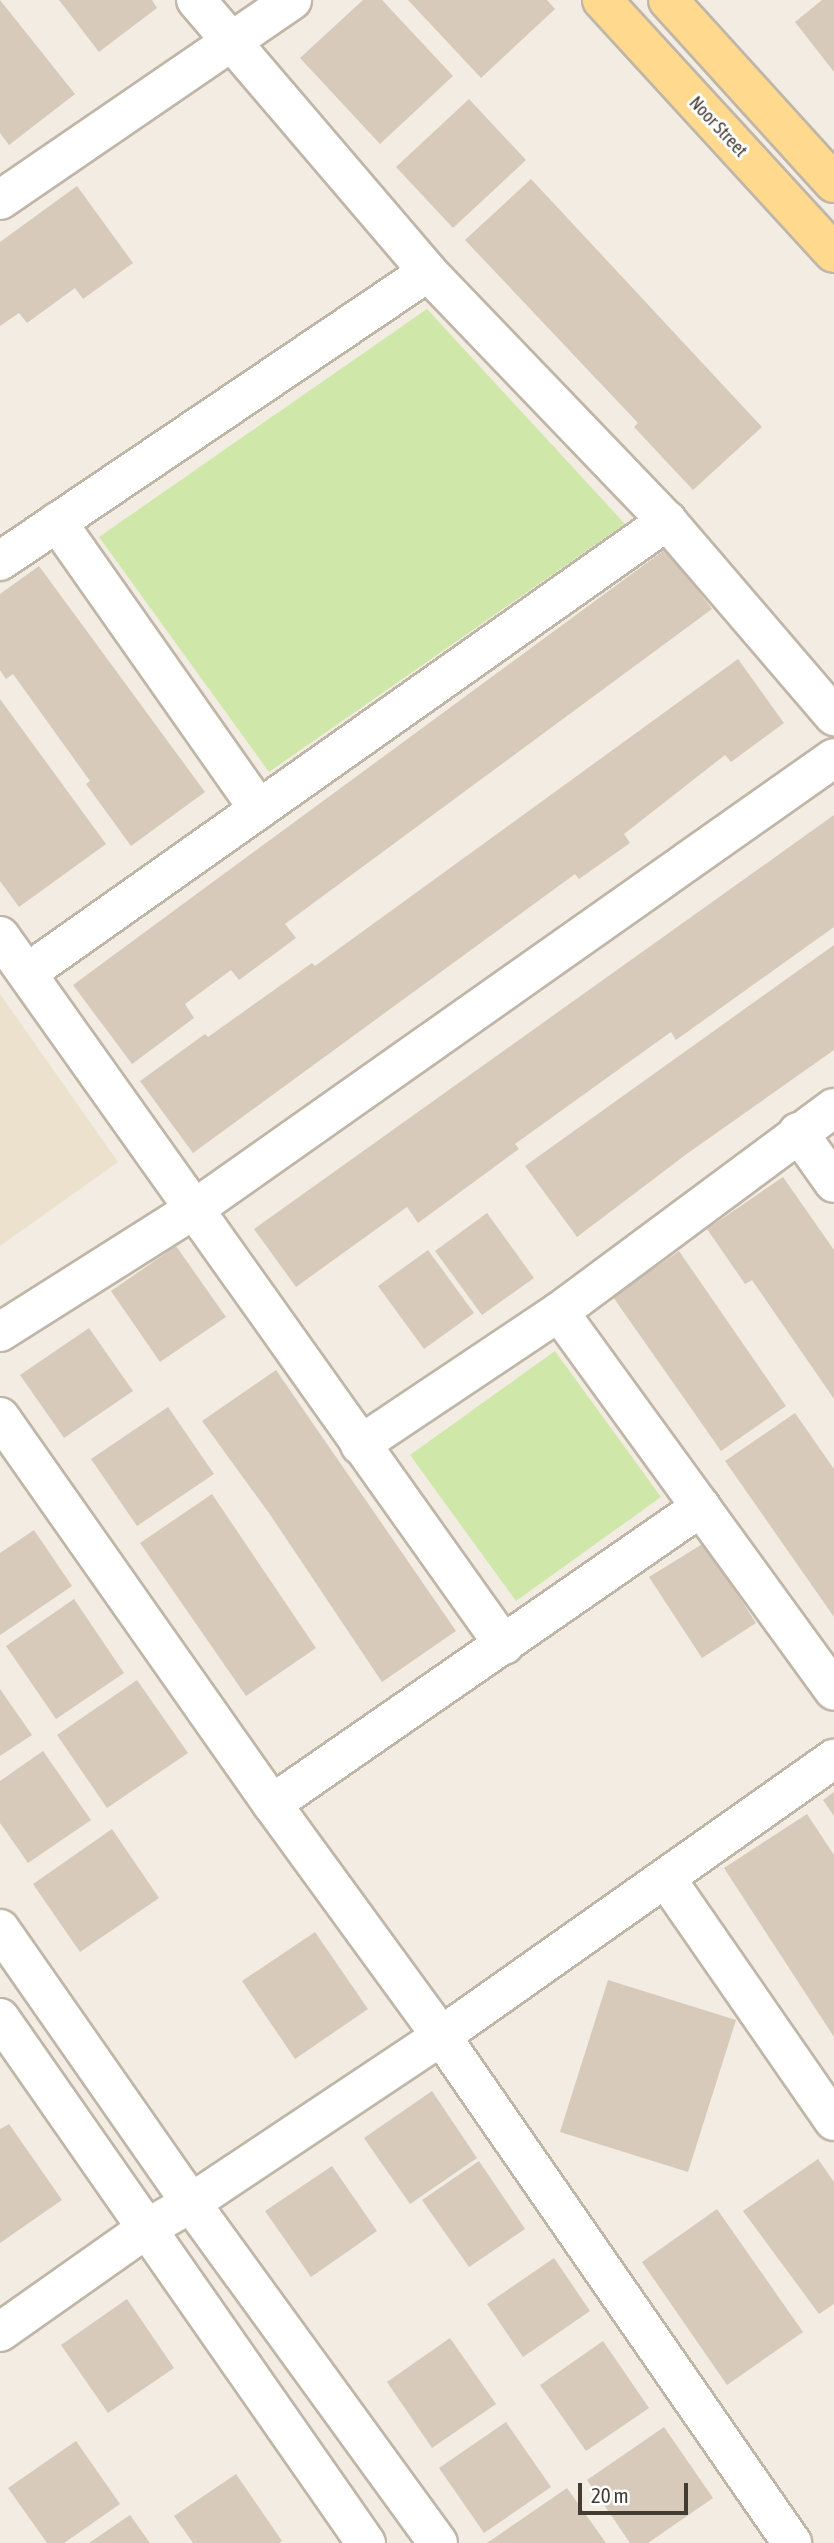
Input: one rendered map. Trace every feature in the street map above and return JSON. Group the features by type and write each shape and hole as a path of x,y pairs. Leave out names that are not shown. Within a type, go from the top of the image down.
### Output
{"main road":[{"name":"Noor Street","path":"602,0 834,253"},
{"path":"679,4 834,183"}],"street":[{"path":"197,0 428,272 667,521 834,716"},
{"path":"3,193 292,0"},
{"path":"0,561 428,272"},
{"path":"27,973 667,521"},
{"path":"57,522 259,809"},
{"path":"0,1332 193,1210 834,758"},
{"path":"0,936 504,1645"},
{"path":"360,1445 559,1312 798,1132 834,1108"},
{"path":"798,1132 834,1183"},
{"path":"559,1312 834,1691"},
{"path":"0,1417 272,1804 441,2036 792,2543"},
{"path":"272,1804 701,1507"},
{"path":"0,2332 146,2229 191,2203 441,2036 667,1880 834,1759"},
{"path":"667,1880 834,2121"},
{"path":"0,1929 191,2203 438,2543"},
{"path":"0,2018 146,2229 349,2537"}],"shaded area":[{"path":"0,994 118,1162 0,1246"}],"green space":[{"path":"427,309 625,524 269,772 99,537"},
{"path":"555,1351 661,1497 516,1601 410,1455"}],"building":[{"path":"0,0 75,94 9,145 0,133"},
{"path":"59,0 152,0 157,8 99,52"},
{"path":"363,0 382,0 453,76 380,144 300,58"},
{"path":"408,0 547,0 555,9 481,78"},
{"path":"822,0 834,0 834,72 795,22"},
{"path":"469,99 526,160 453,228 396,167"},
{"path":"531,179 762,427 693,490 634,427 638,423 465,240"},
{"path":"77,186 133,263 83,299 75,288 27,323 19,313 0,326 0,242"},
{"path":"667,548 712,609 285,924 296,938 239,980 231,970 185,1004 194,1018 132,1064 73,985"},
{"path":"39,566 205,792 131,846 86,784 90,781 13,674 6,679 0,670 0,594"},
{"path":"738,659 784,723 731,762 725,755 624,834 630,843 579,879 575,874 193,1153 140,1081 205,1034 208,1037 312,963 315,966"},
{"path":"0,699 106,844 19,907 0,881"},
{"path":"834,815 834,927 676,1040 671,1032 515,1144 519,1149 418,1223 407,1207 296,1287 254,1229"},
{"path":"834,945 834,1050 688,1153 577,1237 525,1166"},
{"path":"783,1177 834,1250 834,1399 752,1280 745,1284 707,1229"},
{"path":"487,1213 534,1278 482,1315 435,1251"},
{"path":"176,1246 226,1317 160,1362 111,1291"},
{"path":"428,1250 474,1313 424,1349 378,1286"},
{"path":"679,1251 786,1406 721,1451 613,1297"},
{"path":"89,1328 133,1391 64,1438 20,1375"},
{"path":"276,1370 456,1631 382,1682 271,1516 202,1421"},
{"path":"168,1407 214,1474 137,1526 91,1459"},
{"path":"795,1413 834,1469 834,1617 725,1461"},
{"path":"212,1494 316,1648 246,1696 140,1543"},
{"path":"34,1530 72,1586 0,1635 0,1553"},
{"path":"704,1543 756,1623 702,1658 649,1577"},
{"path":"74,1599 124,1673 56,1719 6,1646"},
{"path":"137,1680 188,1753 107,1808 57,1735"},
{"path":"0,1689 32,1735 0,1756"},
{"path":"43,1751 91,1820 28,1863 0,1823 0,1781"},
{"path":"834,1792 834,1816 823,1800"},
{"path":"807,1814 834,1855 834,2037 724,1868"},
{"path":"112,1829 159,1898 80,1952 33,1884"},
{"path":"315,1932 368,2009 295,2059 242,1981"},
{"path":"608,1980 736,2020 688,2172 560,2132"},
{"path":"432,2091 477,2158 410,2204 364,2138"},
{"path":"9,2124 62,2200 0,2243 0,2129"},
{"path":"818,2159 834,2182 834,2304 819,2314 743,2211"},
{"path":"479,2161 525,2229 469,2267 422,2200"},
{"path":"332,2166 377,2231 311,2277 265,2211"},
{"path":"717,2209 803,2332 727,2385 642,2262"},
{"path":"554,2258 590,2311 523,2357 487,2304"},
{"path":"127,2299 174,2368 108,2413 61,2345"},
{"path":"450,2338 496,2404 432,2448 387,2382"},
{"path":"603,2341 649,2408 586,2451 540,2385"},
{"path":"506,2422 551,2487 484,2533 439,2468"},
{"path":"664,2427 713,2498 648,2543 630,2543 587,2480"},
{"path":"76,2441 120,2504 64,2543 47,2543 8,2488"},
{"path":"236,2474 282,2541 193,2543 174,2516"},
{"path":"567,2488 606,2543 487,2543"},
{"path":"130,2515 150,2543 89,2543"}]}
